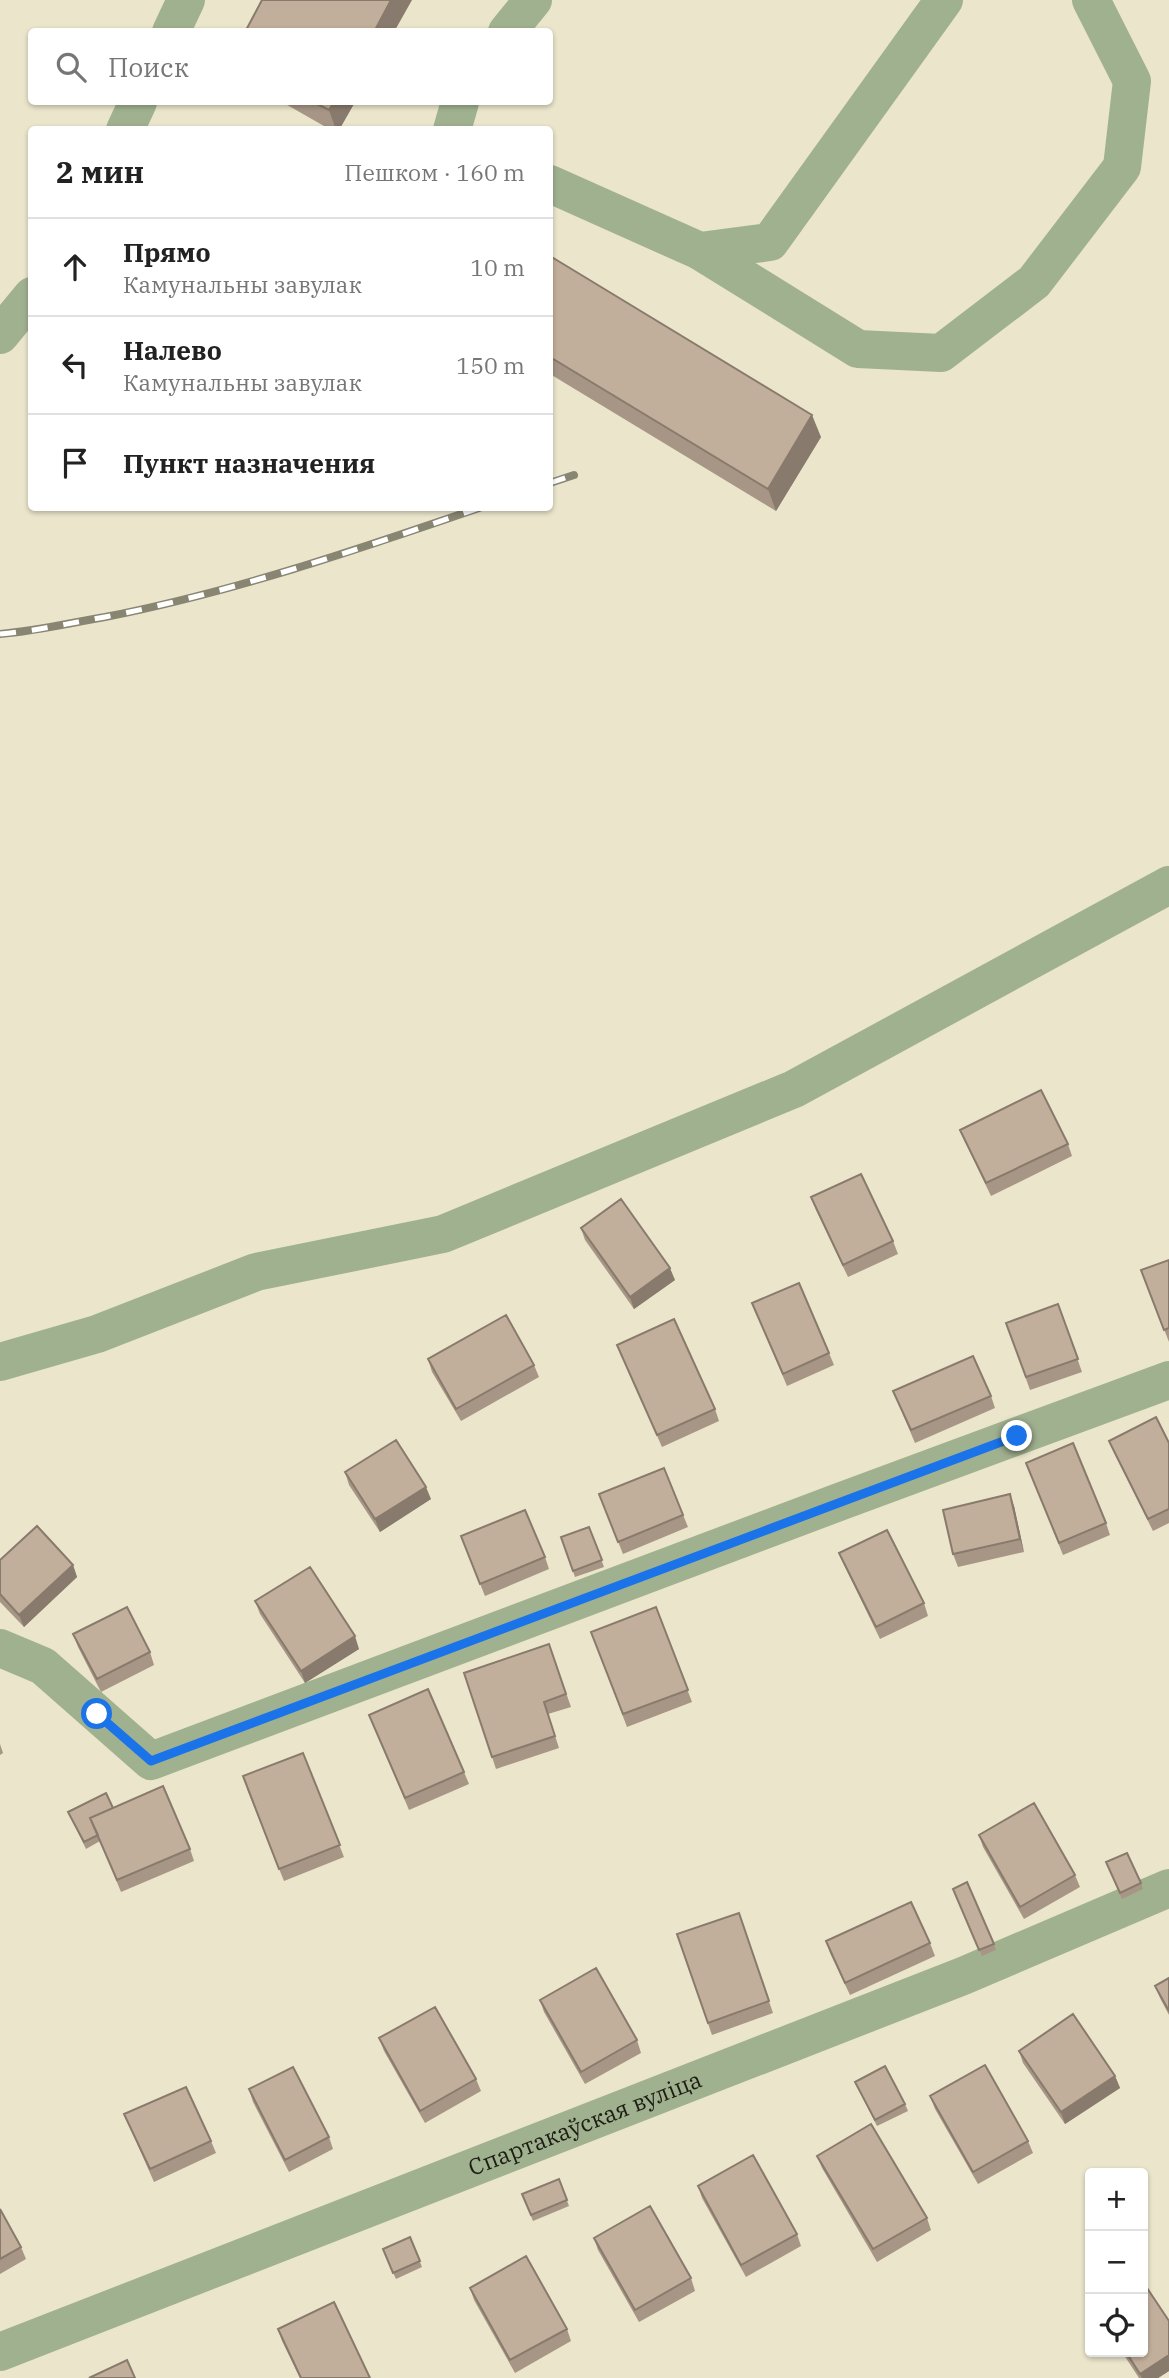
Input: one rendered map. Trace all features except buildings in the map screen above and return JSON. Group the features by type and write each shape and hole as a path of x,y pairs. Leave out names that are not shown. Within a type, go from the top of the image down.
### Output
{"street":[{"path":"173,28 186,0"},
{"path":"510,28 533,0"},
{"path":"700,251 770,242 944,0"},
{"path":"553,185 700,251 858,349 941,353 1034,282 1122,167 1132,81 1091,0"},
{"path":"127,126 137,105"},
{"path":"454,126 459,105"},
{"path":"0,335 28,301"},
{"path":"0,1362 97,1334 256,1272 443,1234 794,1089 1169,886"},
{"path":"0,1648 43,1666 151,1761 1169,1380"},
{"name":"Спартакаўская вуліца","path":"0,2352 963,1976 1169,1888"}],"railway":[{"path":"553,482 574,475"},
{"path":"0,634 105,617 247,583 470,511"}],"route":[{"path":"97,1714 151,1761 1017,1436"}]}
